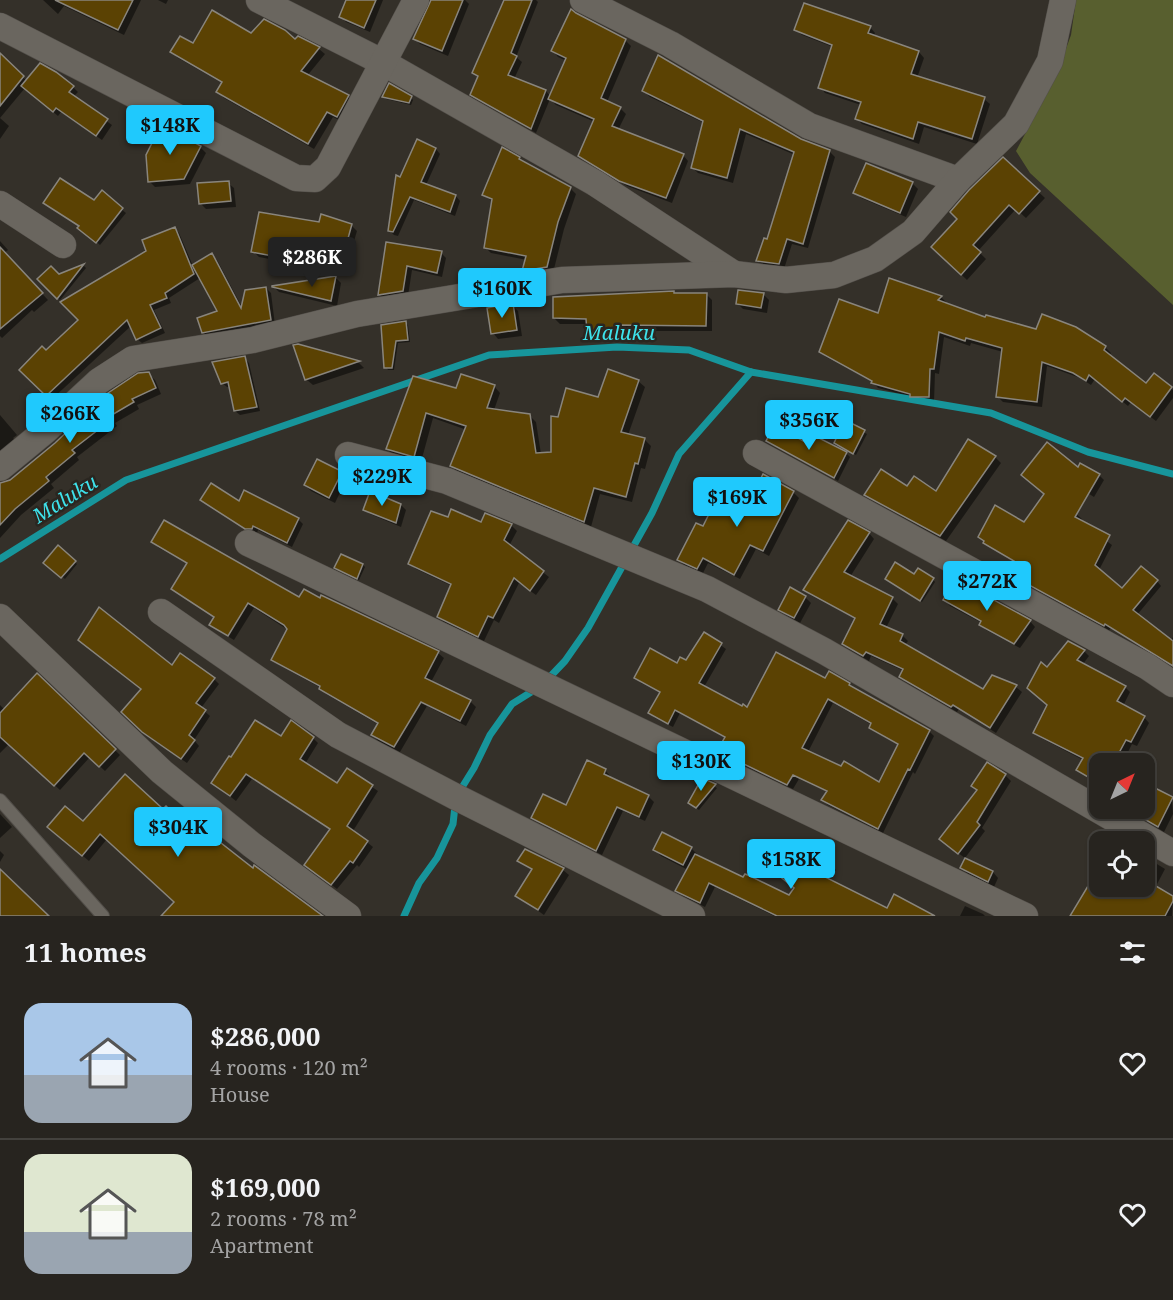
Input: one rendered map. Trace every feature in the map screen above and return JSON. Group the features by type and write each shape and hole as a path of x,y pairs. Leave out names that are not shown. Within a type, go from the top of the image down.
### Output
{"street":[{"path":"259,0 384,63 595,183 734,274"},
{"path":"0,26 296,178 315,179 328,167 416,0"},
{"path":"583,0 670,44 809,126 958,180"},
{"path":"0,468 45,431 99,381 133,359 253,340 357,314 562,280 734,274 786,280 834,275 875,259 913,232 958,180 1016,124 1050,61 1063,0"},
{"path":"0,204 63,245"},
{"path":"756,453 1148,667 1173,684"},
{"path":"348,455 447,481 707,589 824,651 1173,853"},
{"path":"248,543 1025,916"},
{"path":"161,612 338,735 692,916"},
{"path":"0,617 162,772 252,845 348,916"}],"lane":[{"path":"0,800 103,916"}],"green space":[{"path":"1076,0 1173,0 1173,305 1030,173 1016,151 1056,76 1071,35"}],"building":[{"path":"55,0 133,0 118,30"},
{"path":"346,0 376,0 364,28 339,17"},
{"path":"431,0 463,0 442,51 413,39"},
{"path":"504,0 532,0 511,53 517,56 508,75 546,90 531,129 470,95 478,76 472,73"},
{"path":"804,3 871,26 868,33 919,51 911,74 985,97 972,139 918,122 913,139 855,119 861,102 818,88 832,45 794,30"},
{"path":"571,9 626,39 601,98 621,107 612,126 684,154 666,198 619,181 578,156 594,119 548,99 566,58 551,51"},
{"path":"212,10 251,33 264,19 285,30 295,39 298,36 320,47 301,71 349,95 337,117 327,112 308,144 216,92 222,82 170,52 180,36 193,43"},
{"path":"0,53 24,76 0,106"},
{"path":"658,55 801,139 830,150 803,244 787,239 779,264 756,261 764,238 767,239 794,152 740,129 727,178 691,168 703,121 642,91"},
{"path":"40,63 74,86 69,92 108,119 96,136 56,108 53,112 21,86"},
{"path":"389,83 412,96 409,103 382,97"},
{"path":"161,125 201,146 184,179 148,182 146,155"},
{"path":"417,139 436,148 421,182 456,195 450,212 410,197 393,232 388,231 396,175 400,177"},
{"path":"502,147 520,157 519,159 571,187 558,222 547,267 522,271 526,256 484,248 492,199 482,195"},
{"path":"1003,157 1040,191 1019,214 1009,205 973,245 981,252 961,275 931,247 957,219 950,212"},
{"path":"866,163 913,182 900,213 853,193"},
{"path":"60,178 94,200 102,190 123,208 96,243 77,228 79,226 43,203"},
{"path":"229,181 231,201 199,204 197,183"},
{"path":"259,212 319,222 321,214 352,224 338,268 251,252"},
{"path":"175,227 194,274 165,293 167,298 150,305 161,328 136,340 127,320 46,396 19,370 42,346 46,350 78,320 60,302 146,251 142,240"},
{"path":"386,242 442,251 437,273 407,266 403,291 378,295"},
{"path":"0,247 43,293 0,329"},
{"path":"212,253 241,308 245,290 266,287 271,320 202,333 197,318 217,311 192,265"},
{"path":"84,264 57,299 37,279 51,266 59,274"},
{"path":"336,276 331,301 272,287 272,286"},
{"path":"889,278 942,296 938,300 985,317 986,315 1036,329 1042,314 1076,327 1106,346 1104,350 1146,383 1154,373 1172,387 1150,417 1125,398 1122,402 1089,375 1086,381 1073,373 1042,362 1037,402 996,397 1002,348 966,338 965,341 939,332 934,369 930,369 929,397 910,397 910,394 871,383 872,381 819,352 839,299 878,313"},
{"path":"738,290 764,293 761,308 736,304"},
{"path":"674,291 674,293 707,293 706,326 616,325 616,330 587,331 586,319 553,318 553,297"},
{"path":"513,303 517,330 491,334 487,308"},
{"path":"406,321 408,340 396,341 392,368 384,368 381,325"},
{"path":"298,344 360,361 305,380 293,345"},
{"path":"245,356 257,407 234,411 228,382 221,384 212,362"},
{"path":"608,369 639,380 621,432 645,438 638,464 635,463 626,497 594,488 584,522 450,466 466,426 426,413 414,457 386,449 413,376 456,388 461,374 495,385 487,408 530,414 536,453 551,452 551,416 558,417 566,388 598,397"},
{"path":"149,372 156,388 132,399 134,402 110,416 112,419 72,450 75,453 46,477 49,481 15,509 0,525 0,483 10,480 55,443 108,393 138,373"},
{"path":"845,420 865,430 853,454 834,443"},
{"path":"775,425 805,442 809,433 847,452 834,478 766,441"},
{"path":"968,439 996,456 940,536 864,495 881,469 907,486 914,476 936,491"},
{"path":"1047,442 1078,467 1080,463 1100,474 1075,517 1110,535 1095,565 1122,588 1141,566 1158,580 1133,610 1173,641 1173,666 1105,624 1104,626 1007,573 1014,561 983,543 984,541 978,537 995,505 1024,522 1044,494 1021,475"},
{"path":"317,459 339,470 339,478 329,498 304,485"},
{"path":"763,474 794,491 763,551 750,545 734,575 703,558 697,569 677,560 696,523 703,526 717,498 744,512"},
{"path":"211,483 239,501 244,490 299,518 287,543 253,526 252,529 245,529 200,500"},
{"path":"370,491 401,504 396,523 363,510"},
{"path":"451,509 481,522 485,513 512,524 504,540 544,571 530,591 514,578 493,618 488,616 478,637 437,617 451,584 408,564 431,511 448,517"},
{"path":"164,520 299,597 304,589 320,598 321,595 439,651 425,678 471,700 460,721 421,702 394,747 371,735 378,723 319,689 320,686 271,660 287,629 284,625 248,603 228,636 209,625 214,617 171,589 187,563 151,542"},
{"path":"848,520 870,532 844,572 893,597 880,624 903,634 900,641 983,689 992,675 1017,685 990,728 953,705 951,707 899,677 903,669 866,652 863,656 842,644 855,618 803,590"},
{"path":"58,545 76,561 61,578 43,563"},
{"path":"341,554 363,564 357,579 334,568"},
{"path":"895,562 914,574 918,568 934,578 920,601 885,579"},
{"path":"955,579 1031,620 1014,644 979,625 981,621 943,600"},
{"path":"790,587 806,596 794,618 778,610"},
{"path":"99,607 172,665 180,653 215,678 196,703 206,710 189,735 195,740 181,759 142,732 121,712 141,689 78,640"},
{"path":"704,632 722,643 699,683 747,707 776,652 825,678 829,671 850,683 849,685 930,730 878,829 821,800 827,791 793,775 787,785 717,751 725,737 675,710 668,724 648,713 660,692 634,678 650,648 677,663 680,657 686,660","holes":["828,699 871,723 869,728 898,744 879,782 844,761 841,766 802,748"]},
{"path":"1068,641 1085,650 1077,660 1126,686 1117,701 1145,716 1131,742 1126,740 1119,753 1089,753 1089,778 1076,770 1083,758 1033,733 1047,705 1027,688 1041,662 1047,667"},
{"path":"37,673 116,749 99,767 84,753 54,786 0,737 0,713"},
{"path":"255,720 281,736 291,720 314,737 300,759 337,783 347,768 373,785 347,826 368,841 353,863 350,861 331,885 304,865 330,829 246,774 230,796 211,783"},
{"path":"587,760 606,769 604,774 649,795 639,817 617,807 596,851 531,818 543,794 566,805"},
{"path":"987,762 1006,774 977,822 980,825 958,854 939,839 977,790 971,786"},
{"path":"125,774 163,809 166,806 201,840 207,832 253,868 254,865 323,916 161,916 174,902 100,834 82,856 47,827 65,806 83,821"},
{"path":"702,778 716,784 696,808 688,803"},
{"path":"1155,788 1173,797 1158,827 1144,819 1155,819"},
{"path":"662,832 692,847 683,865 653,850"},
{"path":"525,849 564,868 538,910 515,896 532,869 517,861"},
{"path":"759,849 798,869 807,850 832,863 825,877 887,908 894,894 935,916 777,916 709,883 700,903 675,891 695,854 743,877 745,874 789,895 794,888 755,856"},
{"path":"965,858 993,871 988,882 960,868"},
{"path":"0,869 49,916 0,916"},
{"path":"1088,886 1089,897 1155,897 1155,886 1173,896 1173,901 1165,916 1070,916"}],"waterway":[{"name":"Maluku","path":"0,559 126,480 489,355 617,347 689,350 751,372 991,413 1088,452 1173,474"},
{"path":"547,680 565,661 588,628 652,513 679,454 751,372"},
{"path":"404,916 419,883 437,858 453,824 456,797 474,768 490,735 512,704 536,689"}]}
